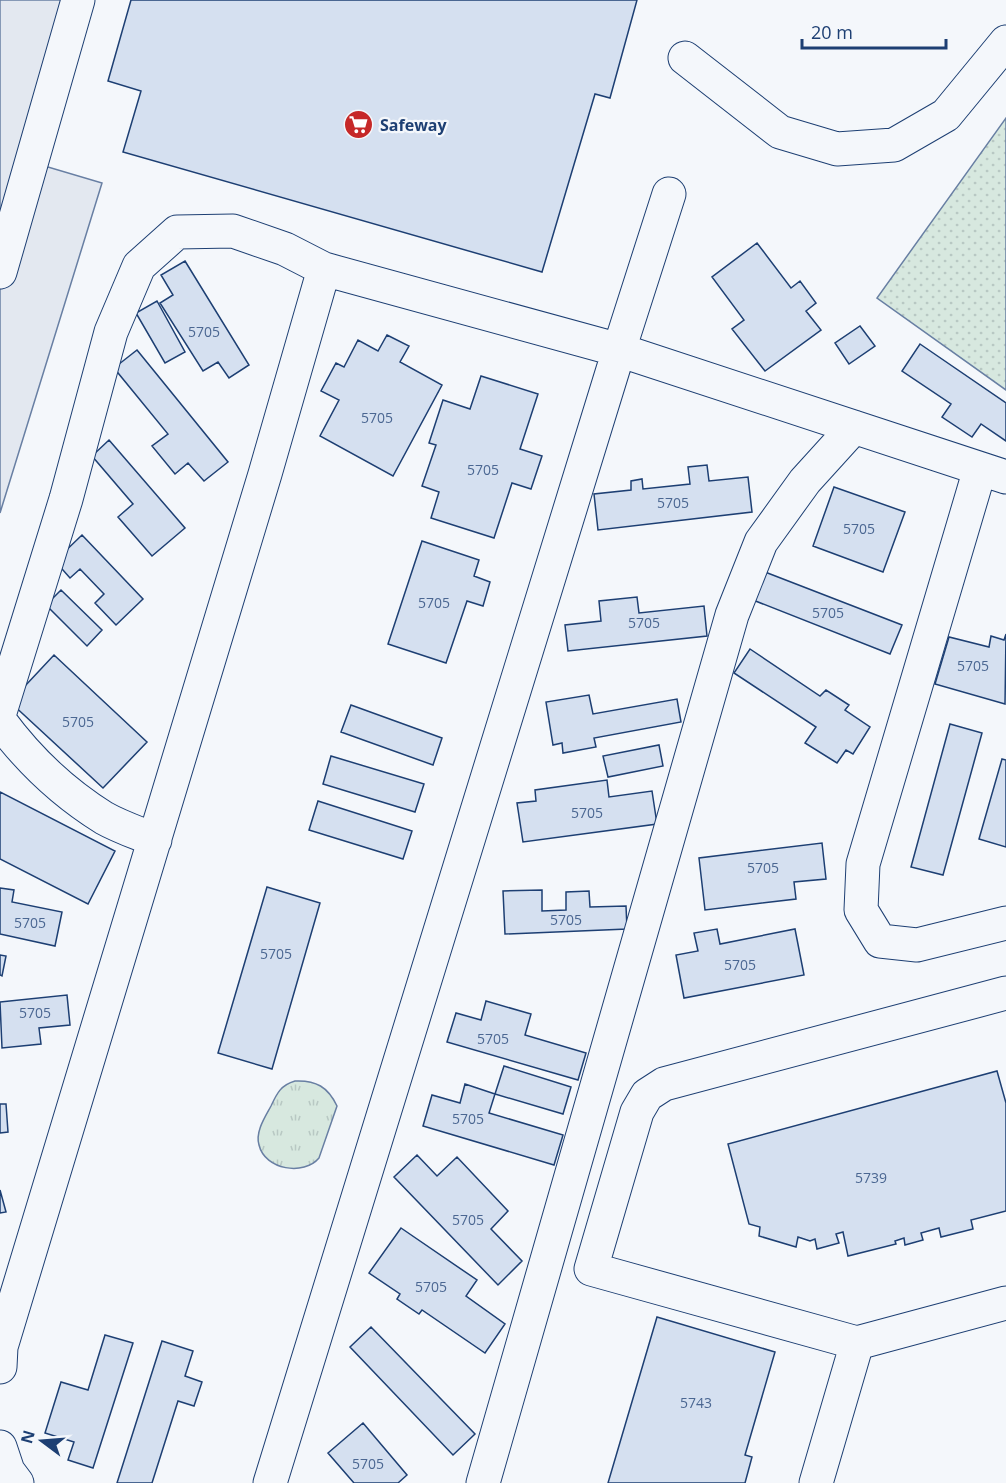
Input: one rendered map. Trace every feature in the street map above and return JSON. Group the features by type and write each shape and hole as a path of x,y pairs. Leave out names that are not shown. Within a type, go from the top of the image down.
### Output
{"lane":[{"path":"0,272 78,0"},
{"path":"685,58 780,132 837,149 894,145 946,115 1006,42"},
{"path":"270,1483 619,350 669,195"},
{"path":"0,712 66,499 111,332 139,266 177,232 233,231 285,249 324,269 619,350 993,473 863,864 861,910 880,941 917,945 1006,923"},
{"path":"0,1367 1,1347 155,840 324,269"},
{"path":"483,1483 732,615 761,542 805,481 854,427"},
{"path":"0,721 21,749 67,791 106,818 155,840"},
{"path":"1006,993 664,1083 647,1095 637,1112 591,1269 857,1343 1006,1303"},
{"path":"816,1483 857,1343"},
{"path":"0,1447 8,1471 17,1483"}],"green space":[{"path":"1006,118 1006,390 877,298"},
{"path":"295,1081 315,1083 330,1094 337,1106 319,1158 304,1167 286,1168 269,1160 263,1153 258,1135 278,1093 283,1087"}],"shaded area":[{"path":"0,0 78,0 31,162 102,183 0,513"}],"building":[{"name":"Safeway","path":"131,0 637,0 610,98 595,94 542,272 123,152 141,91 108,81"},
{"path":"757,243 791,288 800,281 816,303 806,311 821,330 765,371 732,329 744,320 712,277"},
{"path":"185,261 249,365 229,378 218,362 203,371 160,303 173,295 161,275"},
{"path":"157,301 185,352 165,363 136,313"},
{"path":"860,326 875,346 849,364 835,343"},
{"path":"387,335 409,346 400,362 442,385 393,476 320,436 339,400 321,391 336,363 344,367 358,340 378,351"},
{"path":"920,344 1006,403 1006,441 981,424 972,437 942,417 951,404 902,371"},
{"path":"137,350 228,462 204,481 188,463 175,474 152,446 168,434 114,368"},
{"path":"481,376 538,394 520,449 542,456 531,489 512,483 494,538 431,518 439,492 422,486 436,445 429,443 443,400 470,409"},
{"path":"109,440 185,528 152,556 118,517 133,504 92,456"},
{"path":"707,465 709,481 748,477 752,512 598,530 594,494 631,490 631,481 642,479 643,489 690,484 688,467"},
{"path":"834,487 905,512 883,572 813,546"},
{"path":"82,535 143,599 116,625 95,603 104,594 80,569 70,578 55,561"},
{"path":"422,541 479,560 474,576 490,582 483,606 467,601 446,663 388,644"},
{"path":"765,572 902,625 890,654 753,600"},
{"path":"61,590 102,630 87,646 46,605"},
{"path":"637,597 639,613 704,606 707,636 568,651 565,625 601,621 599,601"},
{"path":"1006,634 1005,704 935,684 949,637 989,647 991,636 1004,640"},
{"path":"750,649 820,696 826,690 849,705 845,710 870,727 853,754 846,750 837,763 805,743 816,727 734,673"},
{"path":"54,655 147,742 103,788 10,702"},
{"path":"589,695 593,714 677,699 681,722 594,738 596,747 563,753 562,743 553,745 546,702"},
{"path":"351,705 442,738 433,765 341,732"},
{"path":"950,724 982,733 943,875 911,867"},
{"path":"659,745 663,766 608,777 603,756"},
{"path":"331,756 424,784 415,812 323,784"},
{"path":"1002,759 1006,760 1006,847 979,839"},
{"path":"607,780 609,797 652,791 657,824 523,842 517,803 536,801 535,790"},
{"path":"0,792 115,851 88,904 0,859"},
{"path":"318,801 412,831 403,859 309,830"},
{"path":"822,843 826,879 794,882 796,899 705,910 699,858"},
{"path":"267,887 320,903 272,1069 218,1053"},
{"path":"0,888 14,890 12,902 62,912 55,946 0,934"},
{"path":"542,890 542,911 566,910 566,892 589,891 590,907 626,906 627,929 505,934 503,891"},
{"path":"717,929 720,944 795,929 804,975 684,998 676,955 698,951 694,933"},
{"path":"0,955 6,956 2,976 0,975"},
{"path":"67,995 70,1025 39,1028 41,1044 2,1048 0,1002"},
{"path":"486,1001 531,1014 525,1035 586,1053 578,1080 447,1042 456,1013 481,1020"},
{"path":"504,1066 571,1087 563,1114 495,1094"},
{"path":"997,1071 1006,1103 1006,1211 971,1220 973,1229 941,1237 939,1228 921,1233 923,1240 905,1245 904,1238 895,1241 896,1244 848,1256 843,1232 836,1234 839,1243 817,1249 815,1239 810,1241 798,1237 796,1247 759,1236 760,1227 749,1224 728,1144"},
{"path":"465,1084 495,1094 489,1113 563,1135 554,1165 423,1126 432,1095 460,1103"},
{"path":"0,1104 6,1104 8,1132 0,1133"},
{"path":"417,1155 437,1176 457,1157 508,1211 491,1229 522,1261 498,1285 394,1177"},
{"path":"0,1190 6,1212 0,1213"},
{"path":"401,1228 477,1280 466,1296 505,1324 485,1353 422,1310 419,1314 397,1299 400,1294 369,1273"},
{"path":"657,1317 775,1352 745,1455 752,1457 745,1483 608,1483"},
{"path":"371,1327 475,1434 453,1455 350,1347"},
{"path":"105,1335 133,1343 93,1468 68,1460 74,1442 45,1433 61,1382 88,1390"},
{"path":"162,1341 193,1351 185,1376 202,1382 194,1406 178,1401 152,1483 117,1483"},
{"path":"363,1423 407,1475 398,1483 354,1483 328,1453"}],"place":[{"name":"Safeway","path":"359,125"}]}
